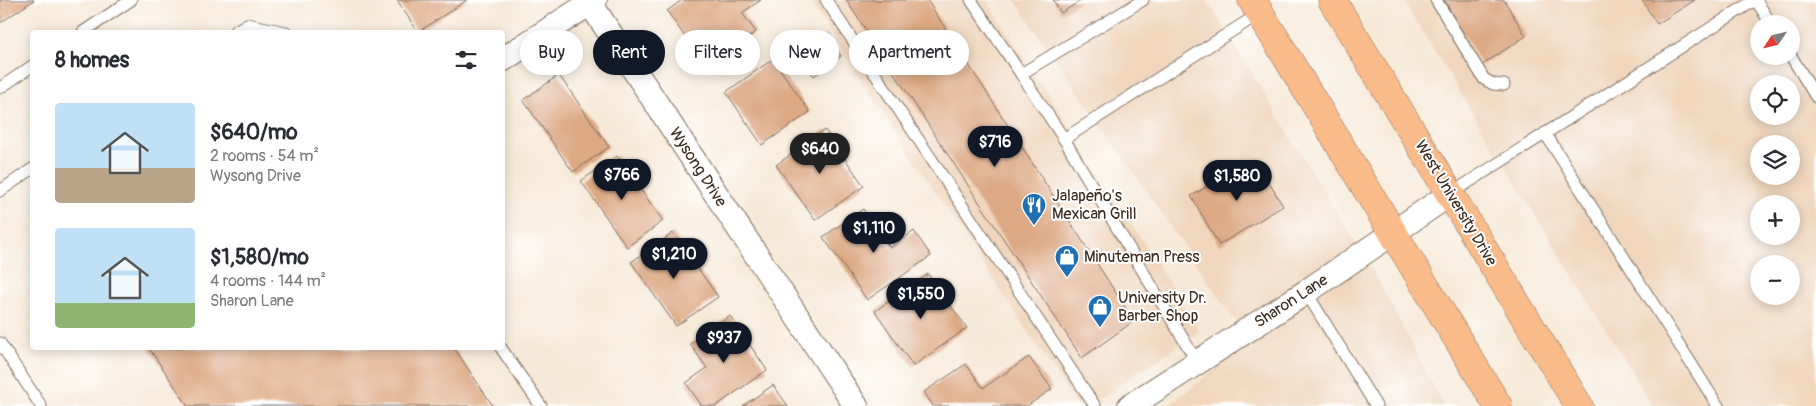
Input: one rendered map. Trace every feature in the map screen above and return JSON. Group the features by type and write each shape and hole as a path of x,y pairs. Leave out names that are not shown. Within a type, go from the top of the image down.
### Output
{"highway":[{"name":"West University Drive","path":"1332,0 1579,406"},
{"path":"1256,6 1498,406"}],"street":[{"path":"505,58 592,2"},
{"name":"Wysong Drive","path":"592,2 856,406"},
{"name":"Sharon Lane","path":"1130,406 1306,292 1450,194"}],"lane":[{"path":"86,30 131,0"},
{"path":"826,0 1095,406"},
{"path":"971,0 1064,139 1197,362"},
{"path":"1021,74 1143,0"},
{"path":"1436,0 1484,79 1493,84 1504,85"},
{"path":"1450,194 1756,0 1765,15"},
{"path":"1064,139 1256,6"},
{"path":"237,30 247,24 276,30"},
{"path":"1796,65 1816,97"},
{"path":"0,88 30,67"},
{"path":"1546,132 1718,406"},
{"path":"0,191 30,170"},
{"path":"1306,292 1376,406"},
{"path":"0,343 41,406"},
{"path":"502,350 541,406"}],"shaded area":[{"path":"809,0 987,0 1200,331 1088,406 1077,406 859,75 969,75 969,30 849,30 849,61 839,45 839,30 829,30"},
{"path":"1015,0 1207,0 1375,275 1444,406 1168,406 1250,342"},
{"path":"1403,0 1816,0 1816,406 1653,406"}],"building":[{"path":"0,0 34,0 0,23"},
{"path":"397,0 467,0 421,30 417,30"},
{"path":"682,0 761,0 742,13 755,30 680,30 667,11"},
{"path":"846,0 927,0 946,30 866,30"},
{"path":"1053,0 1082,0 1061,13"},
{"path":"1444,0 1504,0 1526,36 1482,65"},
{"path":"1642,0 1695,0 1657,24"},
{"path":"770,61 770,75 784,75 810,112 762,145 726,92 750,75 760,75 760,68"},
{"path":"969,65 1134,321 1082,358 895,75 969,75"},
{"path":"559,75 609,147 573,172 523,100"},
{"path":"825,130 864,186 815,220 776,165"},
{"path":"617,156 663,221 627,247 581,181"},
{"path":"1255,159 1283,206 1219,245 1191,196"},
{"path":"863,209 890,248 914,231 931,256 867,300 823,237"},
{"path":"673,233 718,297 676,326 631,262"},
{"path":"928,274 967,328 913,366 875,311"},
{"path":"730,316 767,370 716,406 702,406 686,383 707,368 690,344"},
{"path":"150,350 455,350 493,406 188,406"},
{"path":"1029,357 1052,389 1027,406 933,406 924,392 966,364 983,388"},
{"path":"773,385 788,406 743,406"}],"place":[{"name":"Jalapeño's Mexican Grill","path":"1034,226"},
{"name":"Minuteman Press","path":"1067,278"},
{"name":"University Dr. Barber Shop","path":"1100,328"}]}
